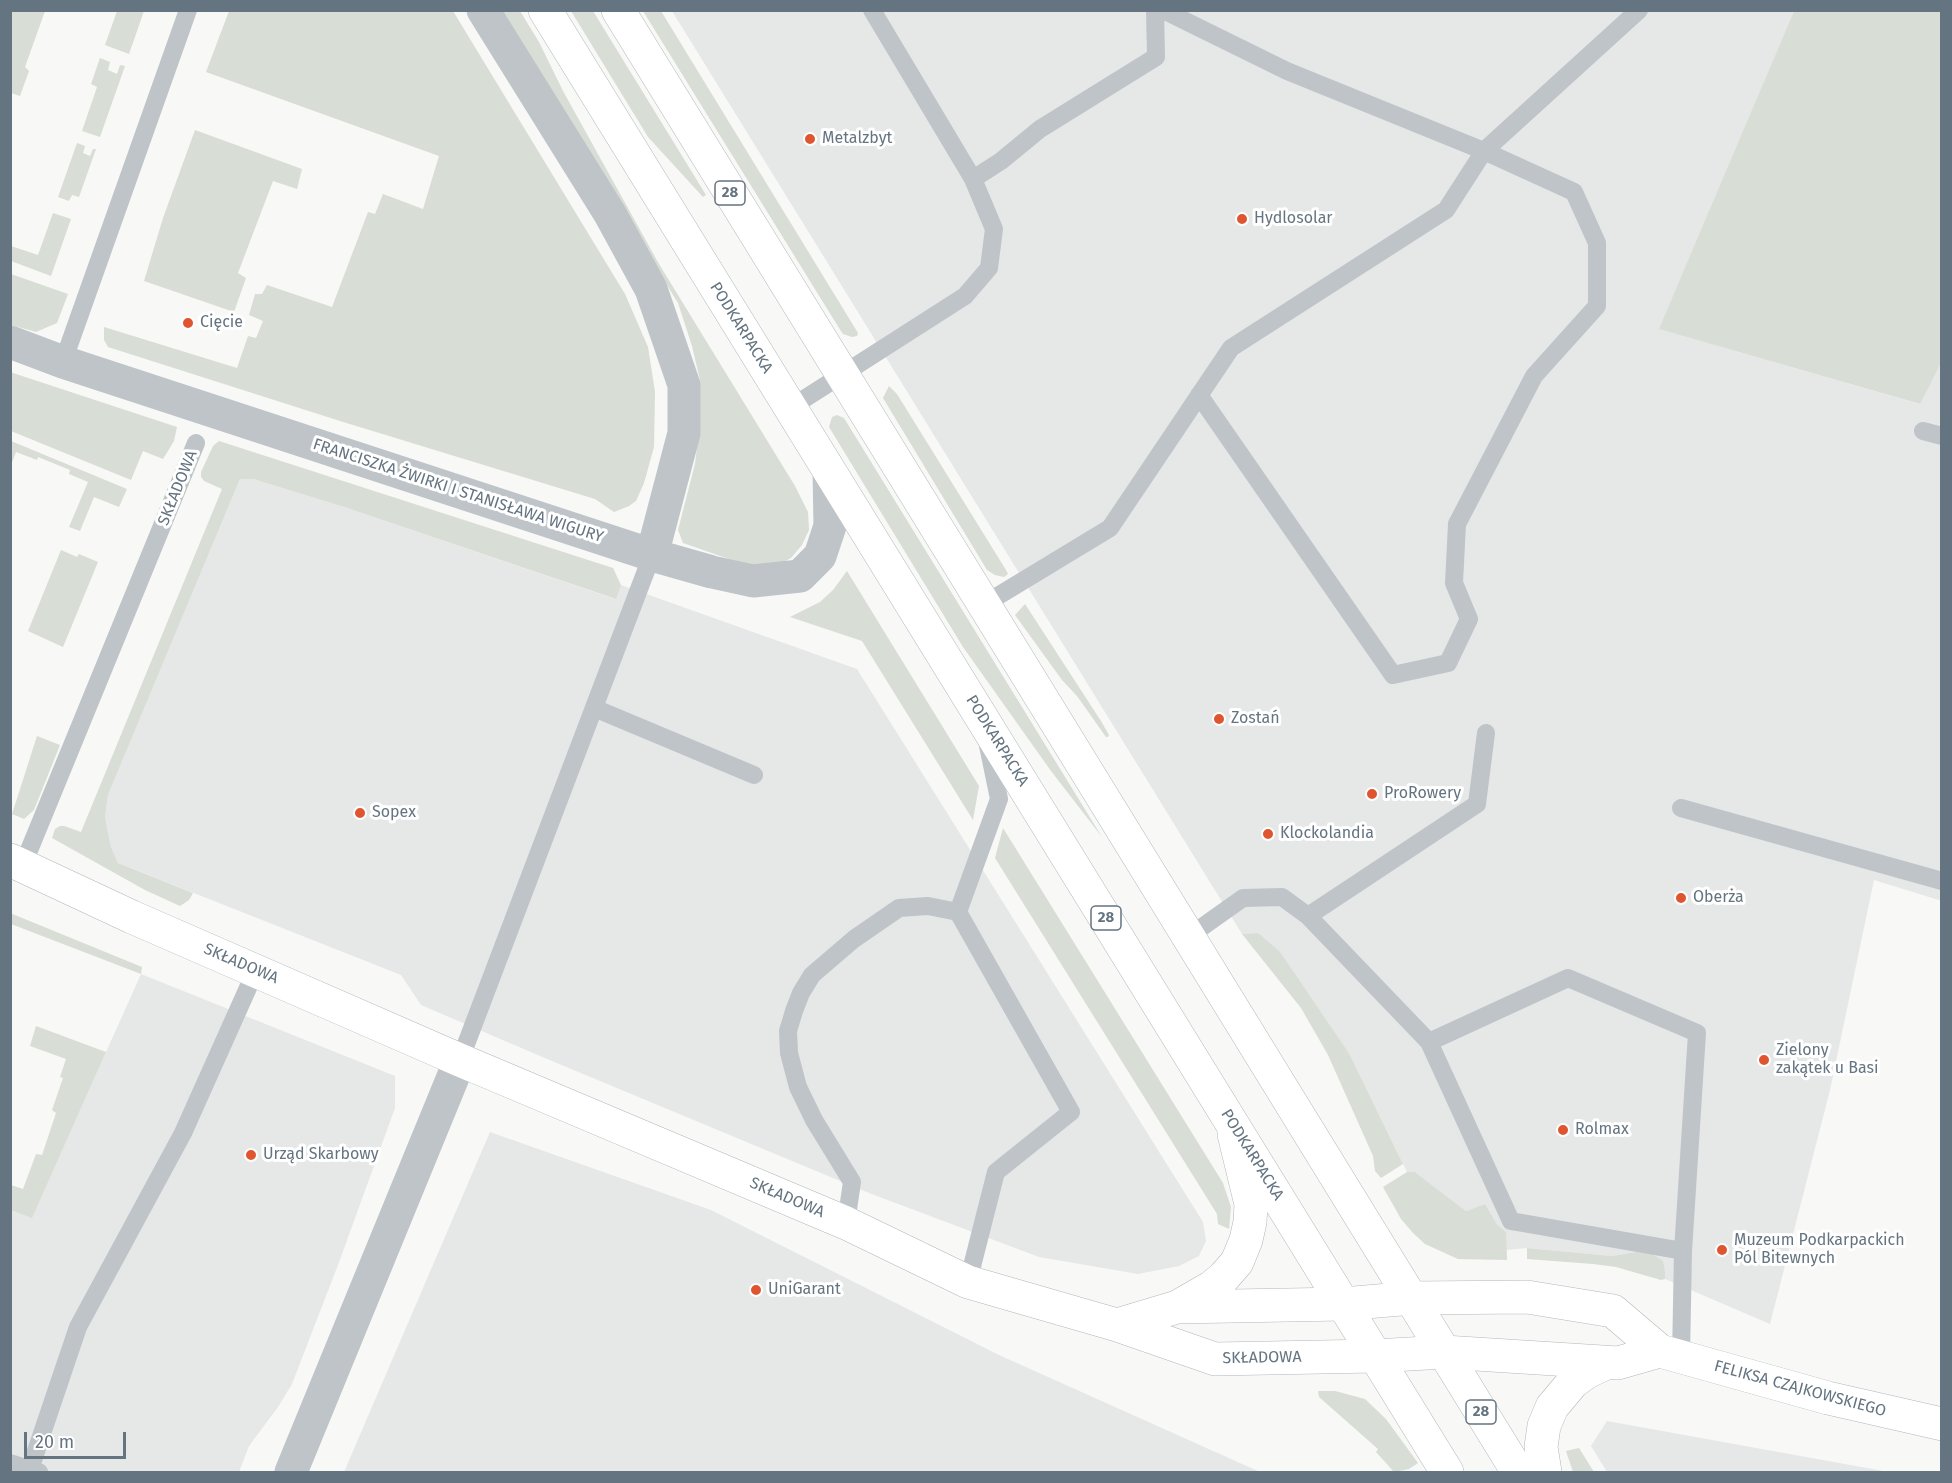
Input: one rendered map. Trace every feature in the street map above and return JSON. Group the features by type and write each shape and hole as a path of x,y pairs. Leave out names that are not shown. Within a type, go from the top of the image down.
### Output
{"main road":[{"name":"PODKARPACKA","path":"545,10 1448,1473"},
{"name":"28","path":"618,10 1518,1473"},
{"name":"SKŁADOWA","path":"17,863 132,917 460,1060 846,1223 968,1282 1117,1325 1215,1359 1375,1356 1444,1352"},
{"path":"1117,1325 1177,1306 1212,1287 1237,1262 1246,1240 1251,1212 1249,1193 1230,1121"},
{"name":"FELIKSA CZAJKOWSKIEGO","path":"1343,1304 1412,1298 1527,1297 1613,1311 1670,1354 1828,1398 1941,1424"},
{"path":"1177,1306 1343,1304"},
{"path":"1444,1352 1618,1364 1670,1354"},
{"path":"1545,1473 1541,1447 1544,1426 1552,1407 1573,1382 1606,1363"}],"street":[{"path":"483,10 610,214 651,289 684,385 684,433 652,555"},
{"name":"FRANCISZKA ŻWIRKI I STANISŁAWA WIGURY","path":"10,342 63,362 652,555 753,581 800,576 820,556 831,526 829,471"},
{"path":"291,1473 460,1060"}],"lane":[{"path":"63,362 188,10"},
{"path":"790,408 964,296 989,268 994,230 973,178 872,10"},
{"path":"973,178 1001,161 1040,129 1156,57 1155,10"},
{"path":"1163,10 1287,71 1484,151 1574,192 1597,243 1597,306 1534,376 1457,524 1454,583 1469,619 1448,663 1393,675 1199,394"},
{"path":"983,606 1110,528 1231,348 1446,210 1484,151 1639,10"},
{"path":"1923,431 1941,436"},
{"name":"SKŁADOWA","path":"17,863 196,443"},
{"path":"460,1060 652,555"},
{"path":"594,708 754,775"},
{"path":"958,912 999,800 981,716"},
{"path":"1308,916 1478,804 1486,733"},
{"path":"1682,808 1941,881"},
{"path":"1188,938 1243,898 1282,897 1308,916 1429,1042 1510,1221 1683,1251"},
{"path":"846,1223 852,1182 814,1120 798,1087 789,1053 788,1031 797,1002 812,975 854,939 899,908 928,906 958,912 1071,1112 996,1172 968,1282"},
{"path":"10,1463 34,1471 78,1327 183,1133 256,970"},
{"path":"1429,1042 1568,978 1697,1033 1683,1251 1670,1354"}],"shaded area":[{"path":"10,11 45,11 25,67 29,71 20,96 11,93"},
{"path":"117,11 144,11 129,54 105,45"},
{"path":"229,11 453,11 625,294 648,347 655,392 654,447 644,483 636,501 614,512 595,499 108,347 104,340 104,327 237,368 248,336 256,338 263,321 249,315 255,294 262,294 267,285 332,307 368,212 375,214 383,194 423,209 439,156 206,72"},
{"path":"500,11 520,11 659,264 795,486 808,512 809,530 802,545 791,558 774,567 752,567 683,543 678,530 695,464 700,421 700,380 678,303"},
{"path":"571,11 593,11 706,195 703,197 648,137"},
{"path":"643,11 661,11 858,333 857,336 843,334 839,328"},
{"path":"672,11 1794,11 1660,329 1919,404 1941,363 1942,901 1874,880 1830,1090 1770,1324 1665,1279 1665,1272 1636,1252 1612,1256 1527,1248 1506,1250 1506,1232 1497,1224 1485,1204 1466,1211 1415,1172 1407,1172 1350,1055 1258,933 1242,934"},
{"path":"1794,11 1941,11 1941,363 1920,404 1659,329"},
{"path":"100,58 110,62 108,70 117,74 120,65 125,66 100,137 82,131 97,87 91,84"},
{"path":"195,130 302,169 297,189 273,181 238,273 246,278 234,312 144,281 163,218"},
{"path":"77,143 85,146 83,153 90,156 93,149 96,149 79,197 72,195 69,201 58,197"},
{"path":"53,213 71,219 51,276 11,261 11,246 38,255"},
{"path":"11,274 68,294 57,323 36,332 11,325"},
{"path":"10,372 177,427 174,441 163,459 143,451 131,480 11,431"},
{"path":"889,386 897,394 1006,570 1008,574 1004,577 987,570 883,398"},
{"path":"837,415 844,418 1102,837 1051,771 963,647 829,427 832,417"},
{"path":"11,441 127,489 119,507 94,497 80,531 69,527 88,482 69,474 70,470 38,457 37,460 16,452 11,465"},
{"path":"219,441 613,568 621,585 616,599 344,507 253,479 240,479 108,795 105,817 111,847 118,863 193,893 189,900 180,906 145,890 52,838 55,829 60,826 81,832 222,489 204,481 201,477 201,472 213,446"},
{"path":"240,479 253,479 344,507 615,599 621,585 857,669 1203,1222 1206,1241 1199,1256 1179,1266 1138,1274 1039,1257 869,1193 540,1056 421,1005 401,975 118,863 111,847 105,817 108,795"},
{"path":"61,550 98,562 63,647 28,631"},
{"path":"847,571 979,786 973,820 862,641 790,617 820,602 833,590"},
{"path":"1025,604 1101,721 1108,737 1062,680 1015,615"},
{"path":"37,736 60,745 34,810 24,819 12,814"},
{"path":"1003,828 1223,1183 1231,1207 1229,1229 1218,1224 1217,1214 995,858"},
{"path":"10,913 142,967 141,974 11,924"},
{"path":"1258,933 1280,952 1350,1055 1403,1164 1381,1178 1375,1171 1373,1156 1328,1055 1301,1008 1242,934"},
{"path":"141,974 395,1076 395,1108 292,1384 249,1446 239,1472 11,1472 11,1210 32,1217"},
{"path":"36,1026 106,1052 32,1218 11,1210 11,1185 23,1189 36,1154 42,1155 56,1113 52,1110 63,1078 60,1077 66,1059 30,1046"},
{"path":"490,1132 711,1210 999,1355 1260,1472 344,1472"},
{"path":"1407,1172 1415,1172 1466,1211 1485,1204 1497,1224 1506,1232 1507,1260 1458,1259 1425,1244 1401,1219 1383,1187"},
{"path":"1527,1248 1612,1256 1636,1252 1652,1254 1663,1261 1665,1279 1661,1280 1616,1267 1527,1259"},
{"path":"1318,1391 1335,1391 1365,1399 1386,1419 1418,1463 1409,1469 1394,1472 1376,1452 1378,1449 1319,1397"},
{"path":"1607,1421 1889,1472 1607,1472 1591,1446"},
{"path":"1579,1448 1594,1472 1573,1472 1566,1451"}],"place":[{"name":"Metalzbyt","path":"810,139"},
{"name":"Hydlosolar","path":"1242,219"},
{"name":"Cięcie","path":"188,323"},
{"name":"Zostań","path":"1219,719"},
{"name":"ProRowery","path":"1372,794"},
{"name":"Sopex","path":"360,813"},
{"name":"Klockolandia","path":"1268,834"},
{"name":"Oberża","path":"1681,898"},
{"name":"Zielony zakątek u Basi","path":"1764,1060"},
{"name":"Rolmax","path":"1563,1130"},
{"name":"Urząd Skarbowy","path":"251,1155"},
{"name":"Muzeum Podkarpackich Pól Bitewnych","path":"1722,1250"},
{"name":"UniGarant","path":"756,1290"}]}
